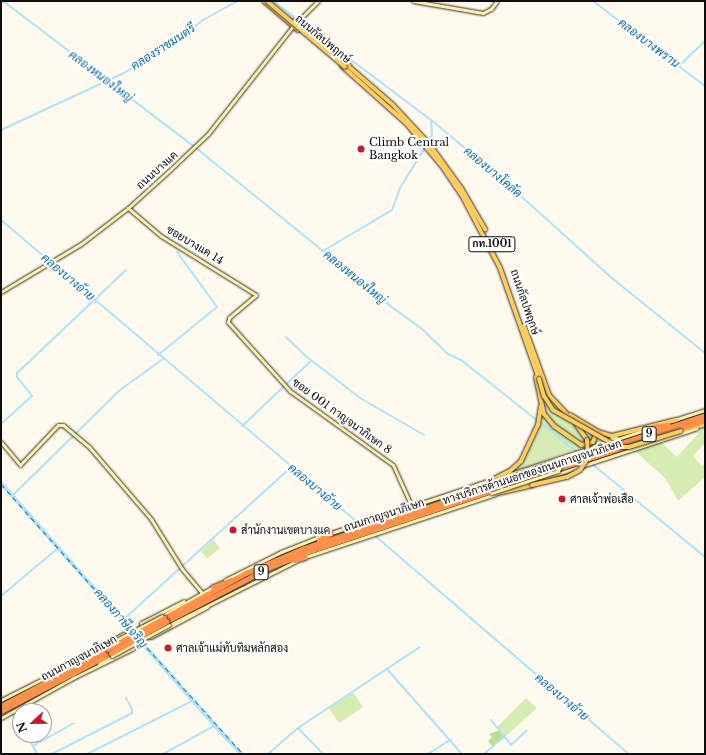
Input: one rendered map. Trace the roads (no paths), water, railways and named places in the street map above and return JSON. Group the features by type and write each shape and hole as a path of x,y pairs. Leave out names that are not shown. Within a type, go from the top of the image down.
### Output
{"highway":[{"path":"653,427 690,420"},
{"name":"ถนนกาญจนาภิเษก","path":"595,454 690,420 705,420"},
{"name":"ถนนกาญจนาภิเษก","path":"166,620 278,564 358,532 371,523 573,459 595,454 705,420"},
{"name":"ถนนกาญจนาภิเษก","path":"2,715 15,701 39,686 109,651 246,574 304,548 358,532 379,530 573,459"},
{"path":"304,548 331,533"},
{"path":"278,564 305,557"},
{"path":"213,587 246,574"},
{"name":"ถนนกาญจนาภิเษก","path":"1,706 80,671 109,651"},
{"path":"39,686 69,666"},
{"path":"61,684 80,671"}],"main road":[{"name":"ถนนกัลปพฤกษ์","path":"264,1 297,23 324,52 373,89"},
{"name":"ถนนกัลปพฤกษ์","path":"269,1 328,48 373,89 427,144 461,188 492,244 549,394"},
{"name":"ถนนกัลปพฤกษ์","path":"269,1 373,89"},
{"name":"ถนนบางแค","path":"1,292 52,263 81,244 128,208 192,150 297,23 318,1"},
{"path":"412,1 483,13 490,10 497,1"},
{"path":"324,52 328,48"},
{"name":"ถนนกัลปพฤกษ์","path":"427,144 458,189 490,244 507,284 532,361"},
{"name":"ซอยบางแค 14","path":"128,208 161,236 256,295"},
{"name":"ซอย 001 กาญจนาภิเษก 8","path":"256,295 229,318 228,322 290,390 392,463 412,506"},
{"path":"532,361 544,396 553,410 618,447 630,447 690,428 705,420"},
{"path":"532,361 544,414 554,426 578,444 588,444 595,437 591,428"},
{"path":"493,494 573,475 587,462 589,450 585,435 549,394"},
{"path":"549,394 574,418 591,428 608,436 621,435"},
{"path":"490,481 510,471 521,461 538,423 541,397"},
{"path":"595,454 653,427 705,410"},
{"path":"595,454 598,443 676,420"},
{"path":"1,442 20,465 58,425 63,425 101,459 151,519 182,569 202,593"},
{"path":"371,523 412,506 490,481 573,459 589,449 595,454"},
{"name":"ทางบริการด้านนอกของถนนกาญจนาภิเษก","path":"379,530 582,466 595,454"},
{"path":"461,491 485,485 554,462 561,464 558,471 493,494"},
{"path":"358,532 213,602 150,638 139,626 281,552 331,533 358,532"},
{"path":"166,620 202,593"},
{"path":"60,670 109,651 166,620 213,602"},
{"path":"1,700 15,701 61,684 132,648 134,643 124,634 60,670 15,701"},
{"path":"73,678 109,651"}],"water":[{"name":"คลองภาษีเจริญ","path":"1,480 244,754 239,754 217,731 1,486"}],"waterway":[{"name":"คลองหนองใหญ่","path":"3,1 201,152 389,305 421,328 448,354 461,360 581,455"},
{"name":"คลองราชมนตรี","path":"1,130 124,73 182,37 203,20 237,1"},
{"name":"คลองบางโคลัด","path":"273,1 436,124 503,180 613,279 705,353"},
{"name":"คลองบางพราน","path":"593,1 705,86"},
{"path":"678,67 705,41"},
{"path":"429,143 432,134 431,120"},
{"path":"323,251 392,210 400,188 426,146"},
{"name":"คลองบางอ้าย","path":"1,220 363,527"},
{"path":"158,355 217,307 177,252"},
{"path":"1,424 32,396 17,377 17,373 126,270"},
{"path":"286,337 307,357 360,398 424,435"},
{"path":"12,496 120,390 163,359"},
{"path":"242,426 311,361"},
{"name":"คลองหนองใหญ่","path":"591,463 705,557"},
{"name":"คลองภาษีเจริญ","path":"123,620 291,467"},
{"name":"คลองบางอ้าย","path":"373,534 629,754"},
{"path":"1,596 58,548"},
{"path":"268,754 298,728 420,647"},
{"path":"387,669 462,754"},
{"path":"1,695 6,703"},
{"path":"52,754 132,713 132,709 126,698"},
{"path":"87,754 192,701"},
{"path":"9,708 12,713"},
{"path":"491,720 511,745 526,731"},
{"path":"33,746 74,723"},
{"path":"163,754 214,726"},
{"path":"298,728 323,754"},
{"path":"484,754 505,736"},
{"path":"428,754 451,739"},
{"path":"31,743 37,754"}],"place":[{"name":"Climb Central Bangkok","path":"361,149"},
{"name":"ศาลเจ้าพ่อเสือ","path":"562,499"},
{"name":"สำนักงานเขตบางแค","path":"233,530"},
{"name":"ศาลเจ้าแม่ทับทิมหลักสอง","path":"168,648"}]}
